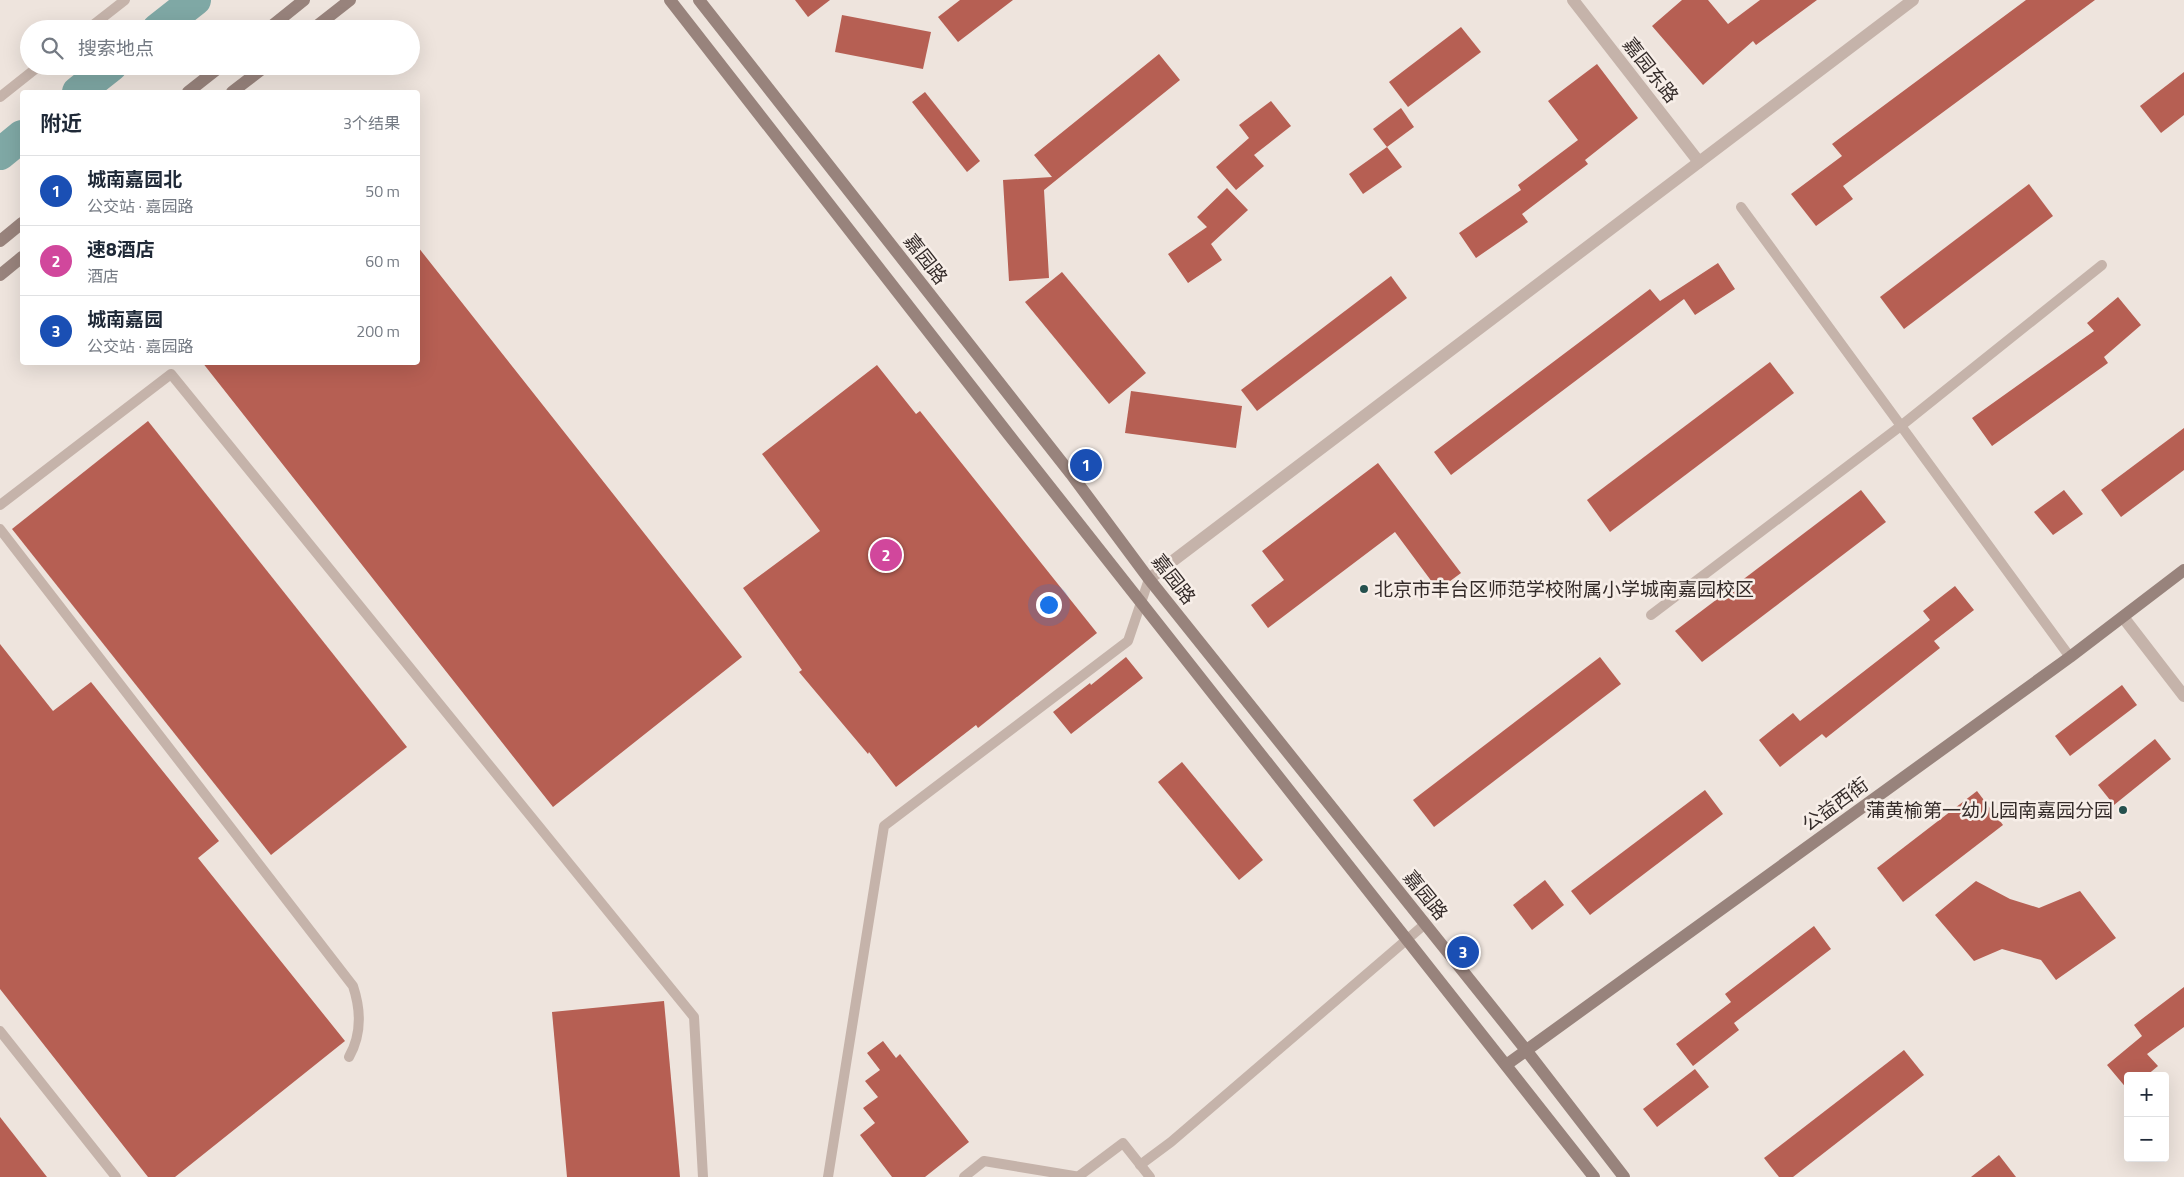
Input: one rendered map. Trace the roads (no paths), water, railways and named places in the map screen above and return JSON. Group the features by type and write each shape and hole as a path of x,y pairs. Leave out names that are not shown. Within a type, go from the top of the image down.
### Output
{"main road":[{"path":"279,20 304,0"},
{"path":"325,20 350,0"},
{"path":"670,0 1141,604 1594,1177"},
{"name":"嘉园路","path":"699,0 1058,458 1149,579 1526,1050 1624,1177"},
{"path":"191,90 210,75"},
{"path":"235,90 254,75"},
{"path":"0,241 20,226"},
{"path":"0,275 20,259"},
{"name":"公益西街","path":"1506,1065 2070,657 2184,570"}],"street":[{"name":"嘉园东路","path":"1573,0 1699,162"},
{"path":"1149,579 1913,0"},
{"path":"2123,617 2184,696"}],"lane":[{"path":"99,20 125,0"},
{"path":"0,97 28,75"},
{"path":"1740,206 2070,657"},
{"path":"1651,615 1902,426 2102,265"},
{"path":"0,505 171,374 694,1017 703,1177"},
{"path":"0,529 353,986 360,1008 357,1043 349,1056"},
{"path":"828,1177 884,826 1128,641 1149,579"},
{"path":"1140,1165 1170,1142 1425,924"},
{"path":"0,1031 116,1177"},
{"path":"964,1177 984,1162 1079,1177 1123,1143 1150,1177"}],"waterway":[{"path":"169,20 195,0"},
{"path":"81,90 100,75"},
{"path":"0,154 20,138"}],"place":[{"name":"城南嘉园北","path":"1086,465"},
{"name":"速8酒店","path":"886,555"},
{"name":"北京市丰台区师范学校附属小学城南嘉园校区","path":"1364,589"},
{"name":"蒲黄榆第一幼儿园南嘉园分园","path":"2123,810"},
{"name":"城南嘉园","path":"1463,952"}]}
